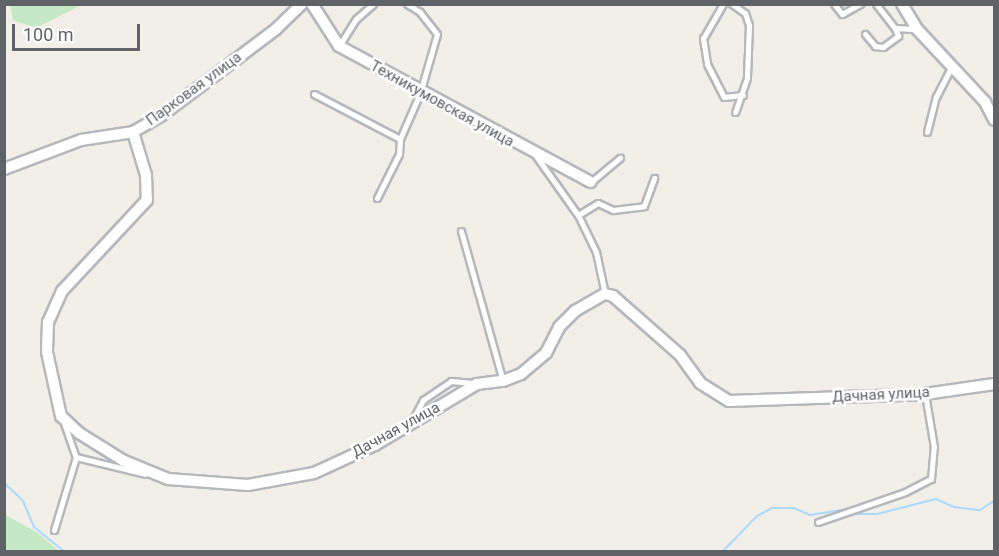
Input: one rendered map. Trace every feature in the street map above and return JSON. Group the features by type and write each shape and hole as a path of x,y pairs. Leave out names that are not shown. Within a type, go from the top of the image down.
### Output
{"street":[{"name":"Парковая улица","path":"4,169 81,140 133,132 162,115 276,29 302,4"},
{"name":"Техникумовская улица","path":"312,4 339,46 420,93 591,182"},
{"path":"902,4 916,29 985,102 994,120"},
{"path":"61,416 50,378 48,322 62,291 147,200 146,175 133,132"},
{"name":"Дачная улица","path":"61,416 80,433 124,461 168,479 248,485 288,481 324,468 411,423 477,384 503,381 521,374 546,353 559,327 575,311 605,294 613,296 680,355 700,383 729,401 925,394 994,384"}],"lane":[{"path":"339,46 356,19 373,4"},
{"path":"377,198 393,170 400,139 420,93 437,34 420,12 407,4"},
{"path":"723,4 703,38 707,64 724,96 743,95"},
{"path":"732,4 745,13 749,25 743,95 735,112"},
{"path":"834,4 842,14 860,4"},
{"path":"865,34 875,46 883,47 898,36 895,28 876,4"},
{"path":"895,28 916,29"},
{"path":"927,132 936,96 951,68"},
{"path":"314,94 400,139"},
{"path":"985,102 994,110"},
{"path":"536,155 578,215 596,252 605,294"},
{"path":"591,182 620,158"},
{"path":"578,215 598,203 613,210 644,206 654,178"},
{"path":"461,231 503,381"},
{"path":"411,423 423,400 451,381 477,384"},
{"path":"818,522 905,492 931,479 934,447 925,394"},
{"path":"54,530 76,457 61,416"},
{"path":"76,457 168,479"}],"green space":[{"path":"10,4 81,5 36,28 13,20"},
{"path":"4,514 38,533 59,551 5,551"}],"waterway":[{"path":"4,483 23,501 34,527 65,552"},
{"path":"855,514 877,514 936,499 954,507 980,510 994,501"},
{"path":"722,552 757,516 772,508 794,508 810,515 842,510"}]}
